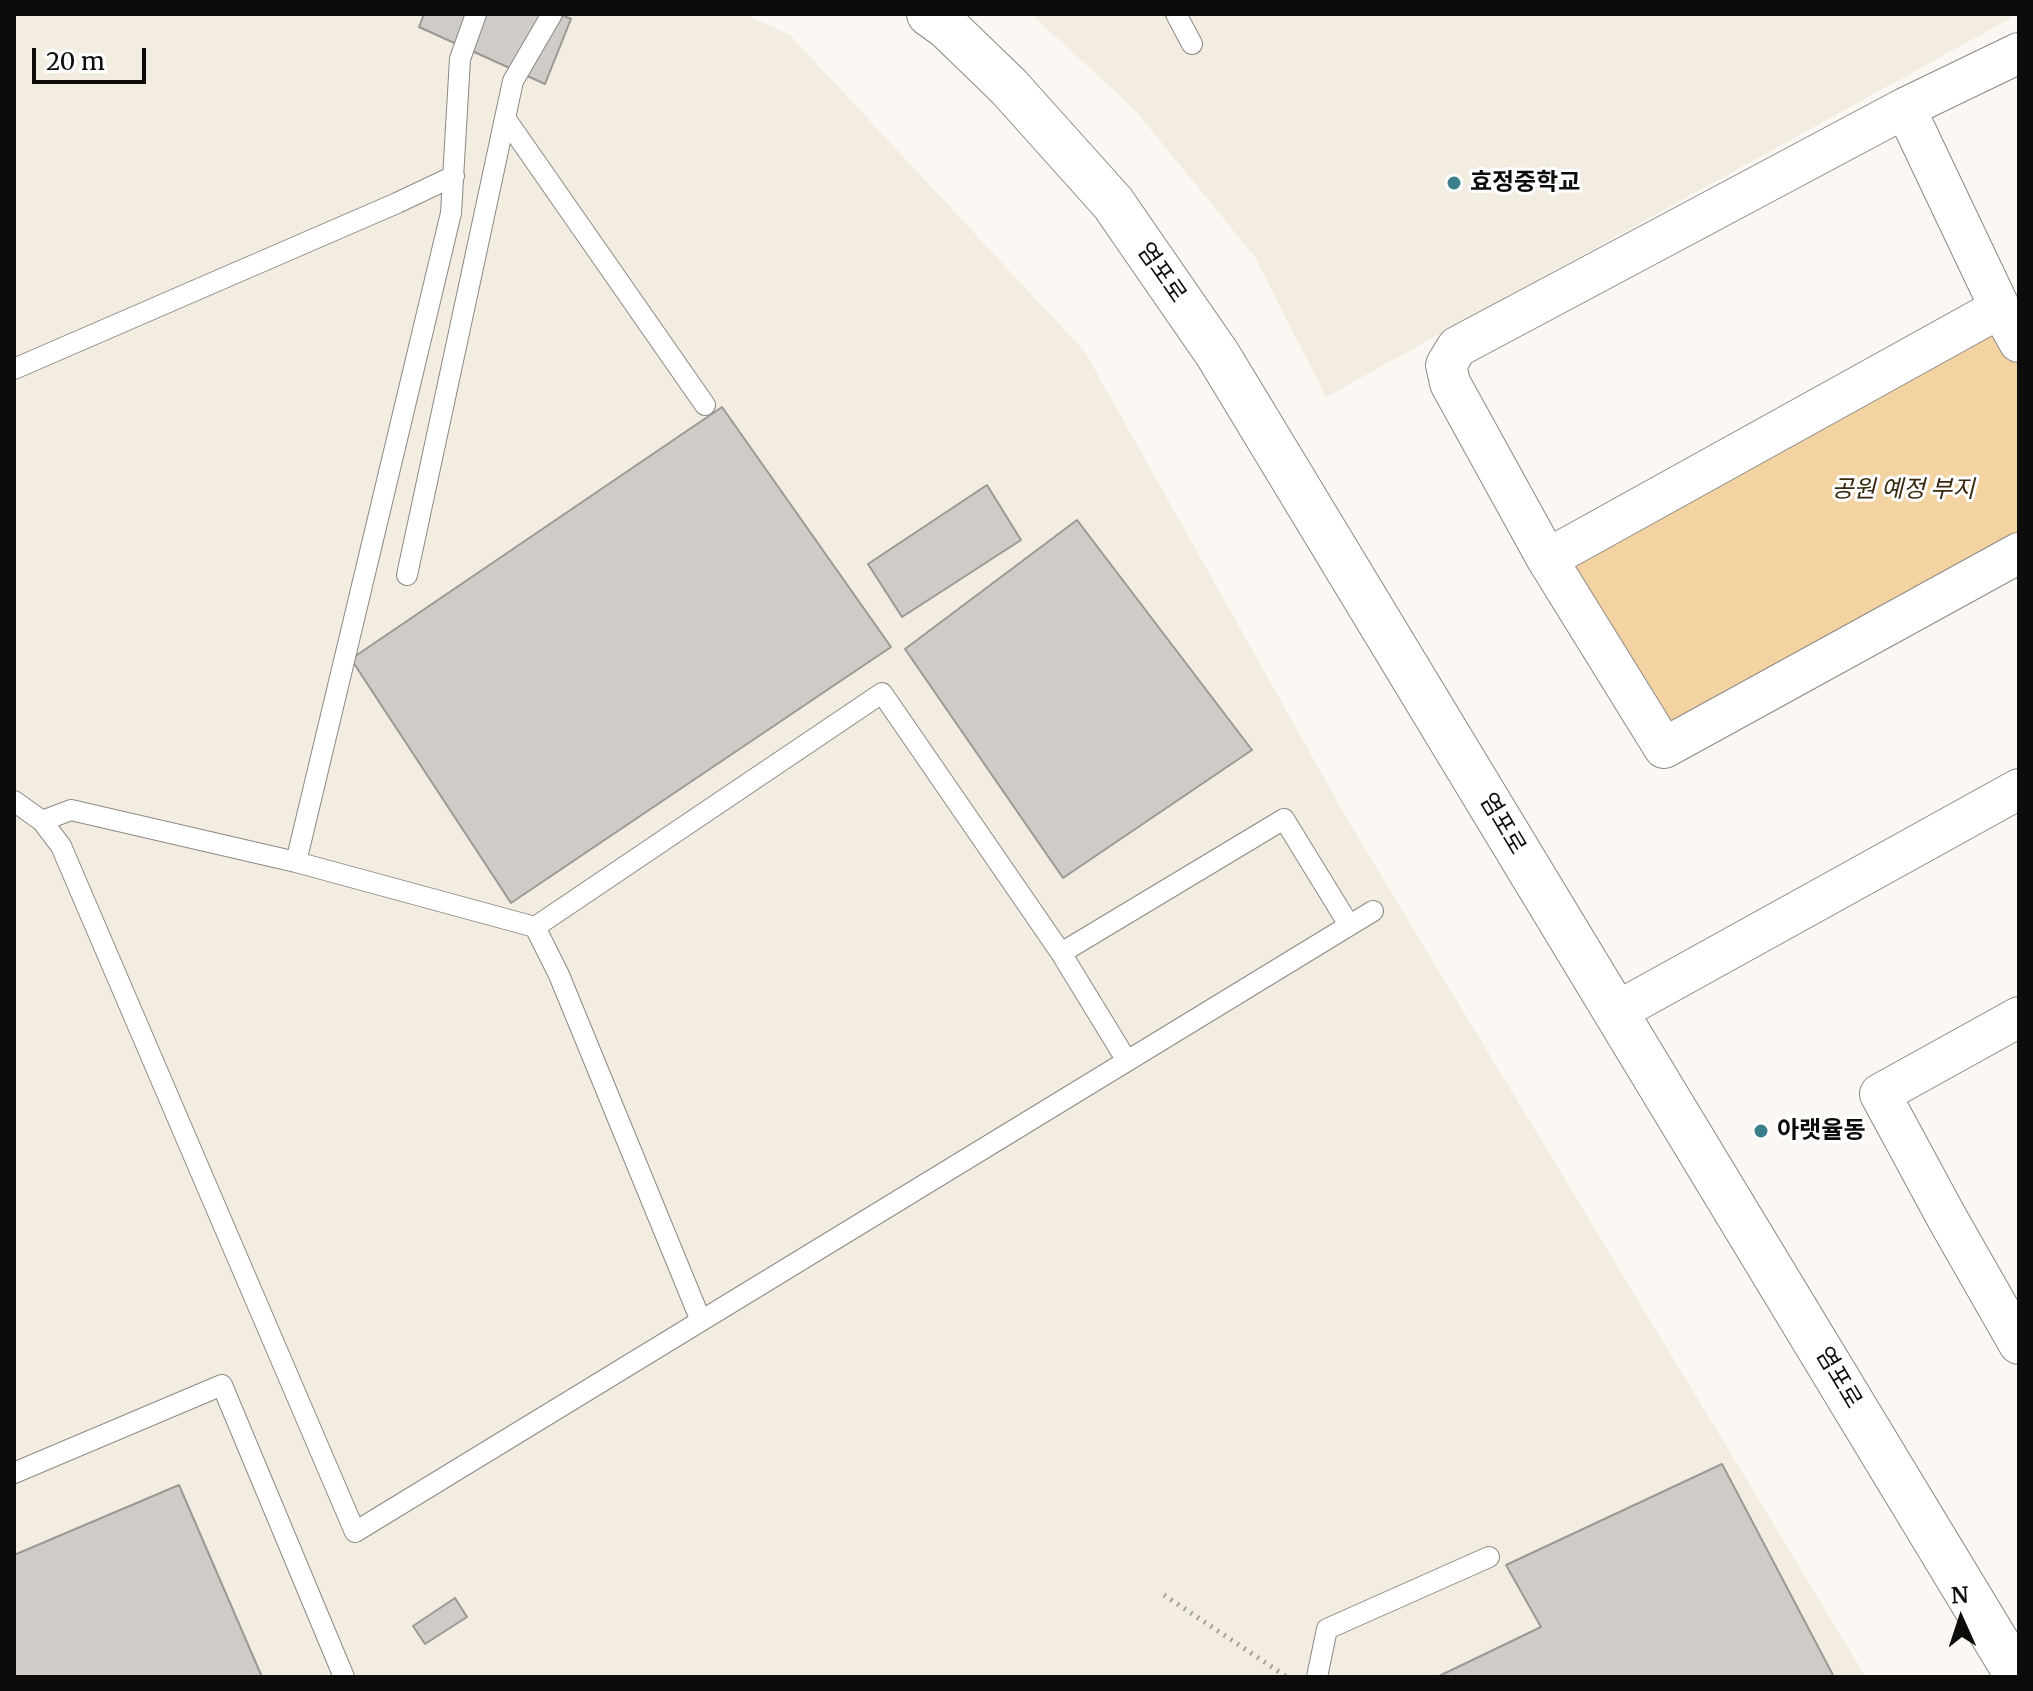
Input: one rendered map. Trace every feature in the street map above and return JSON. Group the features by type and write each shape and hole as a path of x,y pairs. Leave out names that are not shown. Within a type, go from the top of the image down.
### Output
{"main road":[{"name":"염포로","path":"948,18 1113,203 1218,355 2018,1677"}],"street":[{"path":"2019,53 1905,108 1457,347 1446,365 1450,383 1547,559 1664,748 2019,553"},
{"path":"1905,108 2019,342"},
{"path":"1547,559 2000,308"},
{"path":"1616,1012 2019,789"},
{"path":"2019,1017 1880,1094 2008,1299 2019,1344"}],"lane":[{"path":"296,862 451,213 460,59 476,14"},
{"path":"407,575 513,81 552,14"},
{"path":"1176,14 1192,44"},
{"path":"505,118 705,405"},
{"path":"14,369 454,176"},
{"path":"535,927 882,693 1061,953 1127,1061"},
{"path":"14,801 42,821 61,846 355,1532 1373,911"},
{"path":"42,821 71,810 296,862 535,927 559,975 701,1321"},
{"path":"1061,953 1284,819 1349,925"},
{"path":"14,1473 222,1385 344,1677"},
{"path":"1317,1677 1327,1629 1489,1557"}],"path":[{"path":"1164,1595 1287,1677"}],"shaded area":[{"path":"14,14 744,14 790,35 1085,352 1350,824 1866,1677 14,1677"},
{"name":"효정중학교","path":"1031,14 2008,14 2011,18 1326,397 1255,257 1134,109"}],"green space":[{"name":"공원 예정 부지","path":"2000,308 2019,342 2019,553 1664,748 1547,559"}],"building":[{"path":"424,14 560,14 571,19 545,84 419,27"},
{"path":"722,407 891,647 511,903 351,659"},
{"path":"987,485 1021,540 902,617 868,564"},
{"path":"1077,520 1252,750 1063,878 905,649"},
{"path":"1722,1464 1834,1677 1437,1677 1541,1627 1506,1565"},
{"path":"179,1485 262,1677 14,1677 14,1555"},
{"path":"455,1598 467,1617 425,1644 413,1626"}],"place":[{"name":"효정중학교","path":"1454,183"},
{"name":"아랫율동","path":"1761,1131"}]}
